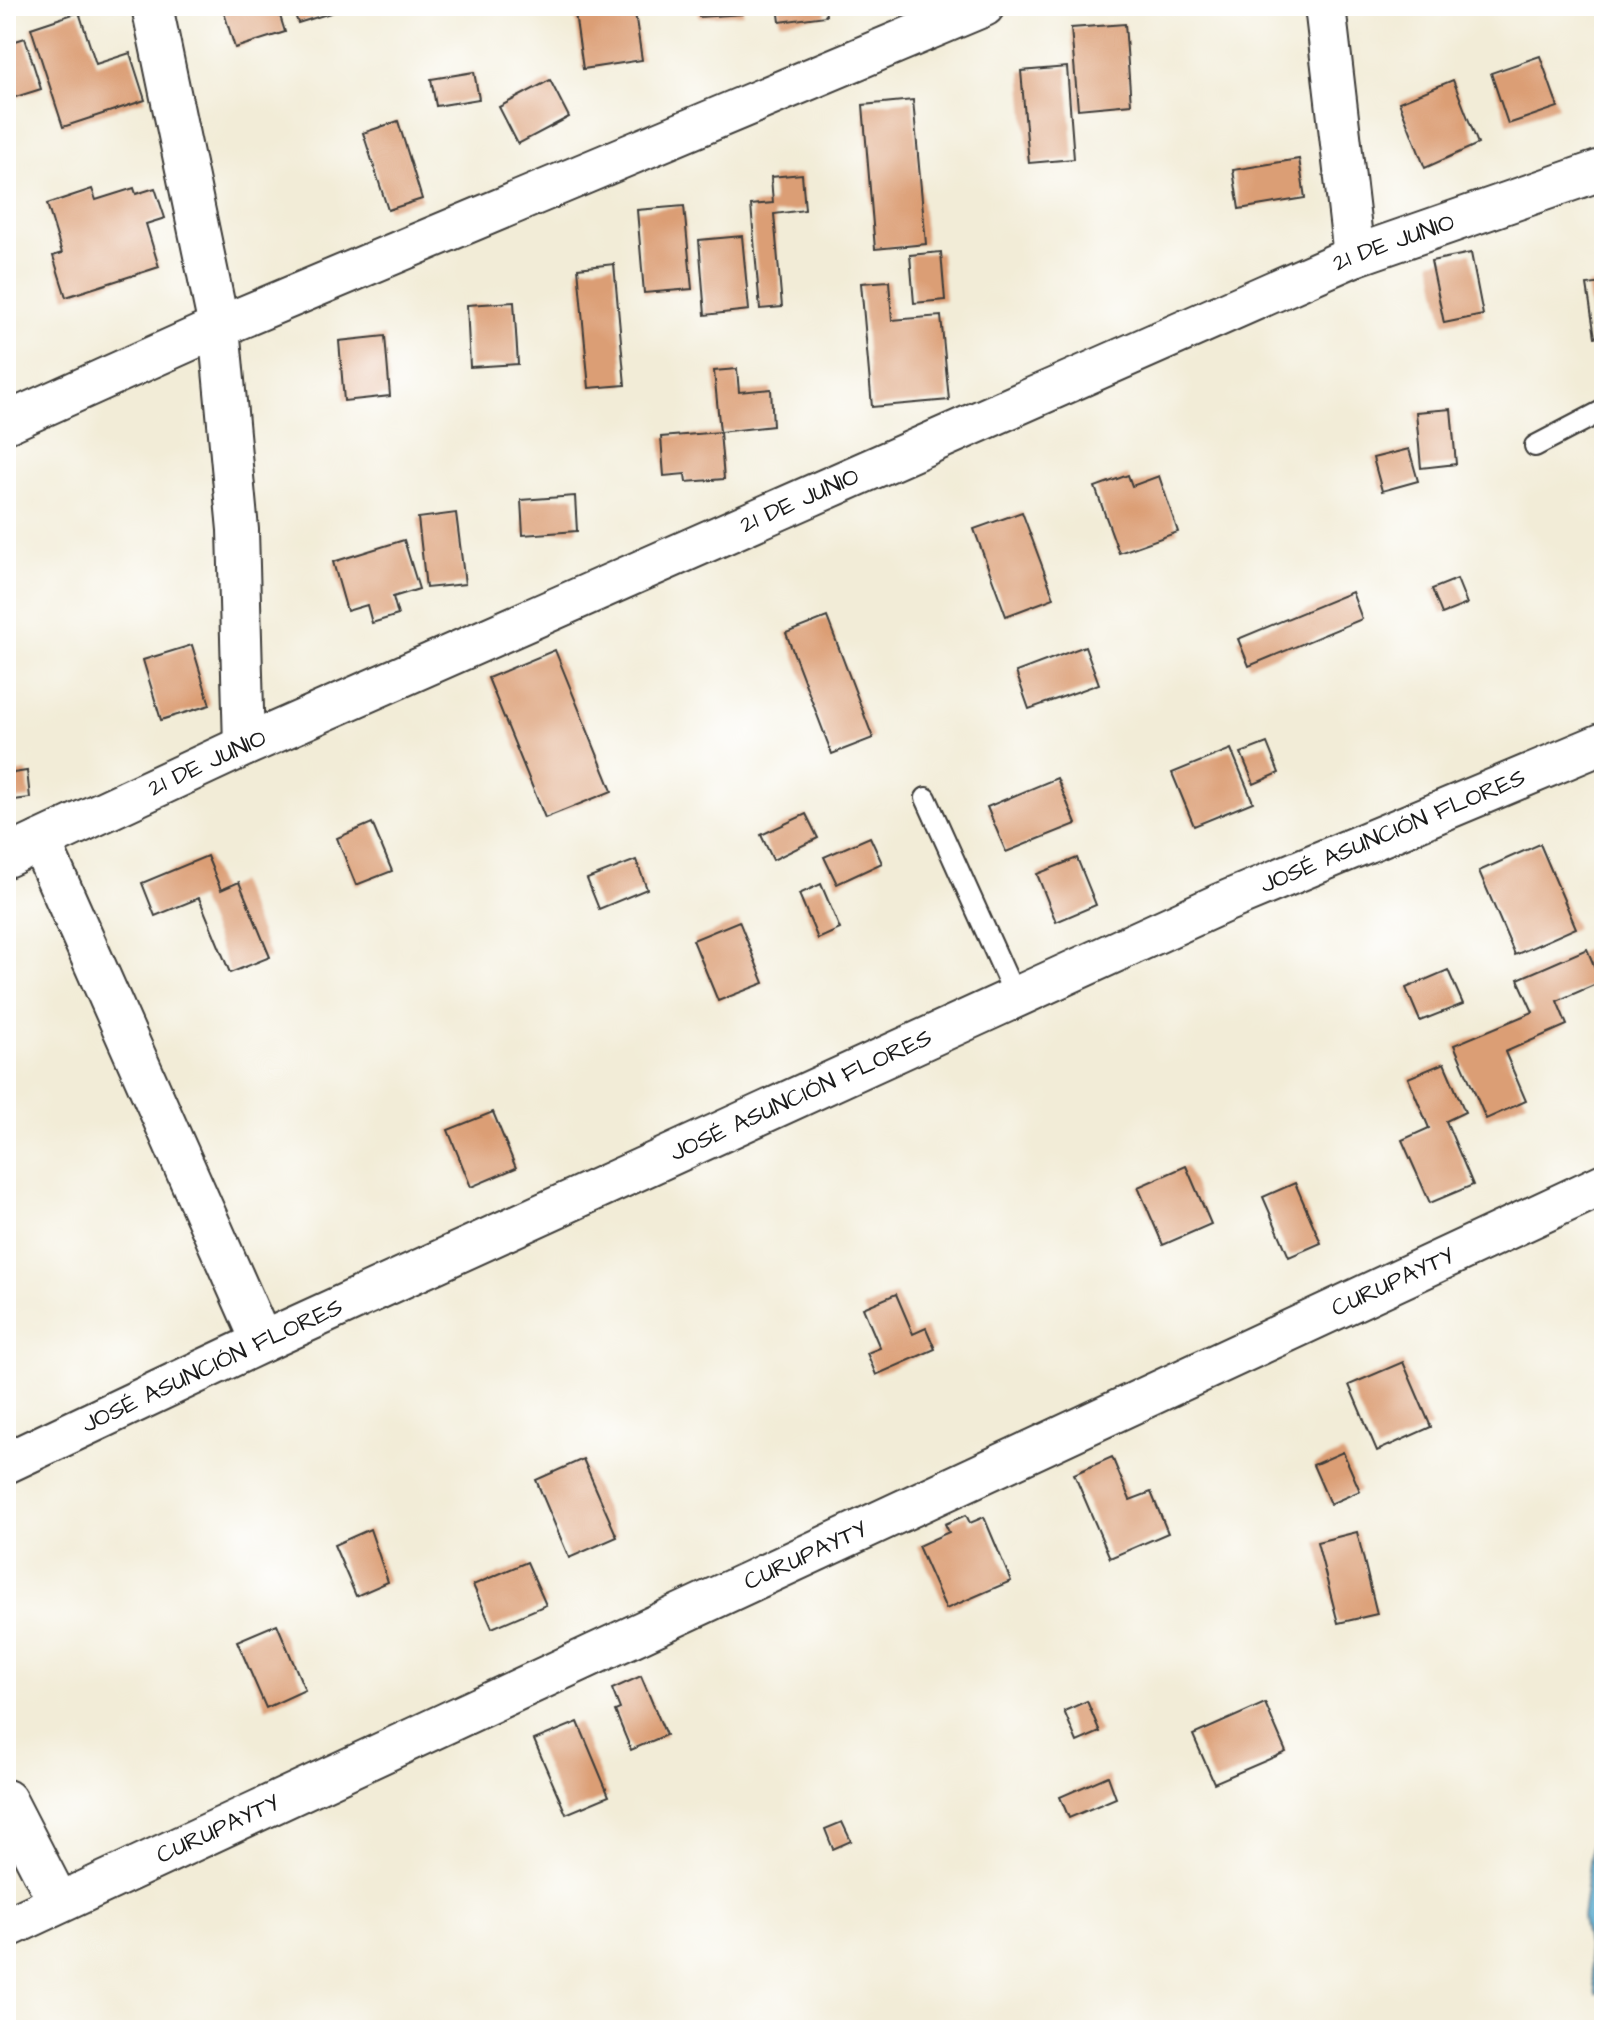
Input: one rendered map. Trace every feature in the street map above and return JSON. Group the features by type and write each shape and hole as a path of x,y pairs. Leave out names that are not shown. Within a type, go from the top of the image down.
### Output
{"street":[{"path":"152,6 219,327 238,530 244,746"},
{"path":"6,423 219,327 984,6"},
{"path":"1325,6 1354,256"},
{"name":"21 DE JUNIO","path":"23,849 244,746 1354,256 1604,169"},
{"name":"JOSÉ ASUNCIÓN FLORES","path":"6,1463 262,1342 1222,903 1604,743"},
{"path":"23,849 262,1342"},
{"name":"CURUPAYTY","path":"6,1928 1604,1184"},
{"path":"6,1800 59,1903"}],"lane":[{"path":"1535,446 1604,410"},
{"path":"926,798 1016,998"}],"water":[{"path":"1604,1776 1604,1990 1596,1994 1582,1918 1596,1807"}],"building":[{"path":"222,6 277,6 285,32 235,48"},
{"path":"292,6 350,6 350,7 298,23"},
{"path":"574,6 634,6 642,60 583,69"},
{"path":"698,6 742,6 743,14 699,17"},
{"path":"778,6 825,6 826,16 780,22"},
{"path":"79,12 96,64 130,53 145,100 63,127 31,28"},
{"path":"1125,24 1131,104 1078,109 1071,28"},
{"path":"25,38 41,89 6,100 6,44"},
{"path":"1540,56 1558,107 1508,124 1491,73"},
{"path":"1067,67 1074,159 1029,163 1021,71"},
{"path":"474,72 479,99 436,106 431,79"},
{"path":"550,80 569,117 518,144 499,107"},
{"path":"1453,80 1478,144 1425,168 1399,102"},
{"path":"913,100 926,244 875,249 863,105"},
{"path":"398,121 422,199 388,210 363,133"},
{"path":"1299,159 1305,198 1239,209 1233,170"},
{"path":"802,174 805,210 774,214 782,307 760,309 751,205 773,203 771,177"},
{"path":"134,188 136,194 155,188 165,218 146,224 159,267 66,297 53,256 62,253 47,204 92,189 96,200"},
{"path":"684,206 692,289 644,293 637,210"},
{"path":"742,236 749,310 705,315 699,240"},
{"path":"941,252 945,300 914,303 910,255"},
{"path":"1471,253 1483,315 1444,323 1431,261"},
{"path":"614,264 625,385 589,388 578,268"},
{"path":"889,281 892,320 941,316 949,400 872,407 861,283"},
{"path":"1604,283 1604,336 1595,337 1587,285"},
{"path":"514,302 518,364 470,367 467,305"},
{"path":"385,336 390,396 344,401 339,341"},
{"path":"737,369 739,392 771,389 773,426 720,432 714,371"},
{"path":"1451,409 1456,464 1421,468 1416,412"},
{"path":"720,432 724,479 686,482 685,474 664,476 661,437"},
{"path":"1409,449 1418,481 1382,491 1373,458"},
{"path":"1128,475 1132,486 1159,476 1178,532 1119,553 1095,487"},
{"path":"575,496 577,531 523,535 521,500"},
{"path":"1022,512 1054,598 1006,616 974,529"},
{"path":"456,513 465,584 426,588 418,518"},
{"path":"404,540 419,589 393,597 398,615 372,623 367,605 347,611 333,562"},
{"path":"1457,579 1467,604 1442,614 1432,589"},
{"path":"1352,592 1362,619 1249,666 1238,639"},
{"path":"827,617 873,738 832,754 786,633"},
{"path":"192,645 210,705 161,720 143,660"},
{"path":"1085,646 1099,684 1029,709 1016,672"},
{"path":"555,650 612,791 545,818 488,678"},
{"path":"1267,743 1279,773 1254,784 1241,753"},
{"path":"1231,749 1253,802 1194,826 1172,773"},
{"path":"27,771 30,798 6,801 6,774"},
{"path":"1057,778 1076,824 1006,852 987,807"},
{"path":"806,814 818,838 773,860 761,835"},
{"path":"372,823 392,871 356,885 337,838"},
{"path":"870,837 882,863 837,884 824,857"},
{"path":"1540,844 1576,928 1515,955 1479,871"},
{"path":"207,856 221,890 239,882 270,957 230,973 199,898 155,916 142,883"},
{"path":"1077,858 1096,905 1056,922 1037,874"},
{"path":"636,860 647,889 599,909 587,879"},
{"path":"821,884 840,929 818,939 799,894"},
{"path":"739,921 764,983 718,1001 693,940"},
{"path":"1587,949 1601,982 1557,1001 1567,1025 1505,1052 1526,1101 1486,1119 1454,1045 1533,1012 1518,979"},
{"path":"1448,970 1463,1004 1420,1021 1406,988"},
{"path":"1444,1063 1465,1112 1446,1121 1473,1185 1430,1203 1402,1140 1429,1128 1408,1078"},
{"path":"493,1112 516,1168 471,1187 448,1130"},
{"path":"1186,1166 1211,1224 1163,1245 1138,1187"},
{"path":"1295,1183 1321,1243 1289,1257 1263,1197"},
{"path":"896,1294 913,1334 926,1328 935,1349 876,1375 867,1353 880,1348 863,1308"},
{"path":"1403,1362 1431,1427 1377,1451 1349,1385"},
{"path":"1343,1452 1360,1491 1330,1504 1313,1465"},
{"path":"1112,1457 1130,1500 1151,1492 1168,1533 1110,1558 1074,1474"},
{"path":"583,1459 617,1537 569,1558 536,1480"},
{"path":"966,1515 970,1523 984,1517 1011,1581 946,1609 918,1546 949,1532 945,1524"},
{"path":"370,1529 388,1582 356,1596 334,1545"},
{"path":"1357,1532 1377,1614 1338,1623 1317,1542"},
{"path":"527,1562 546,1605 492,1628 473,1585"},
{"path":"277,1624 305,1690 266,1708 237,1641"},
{"path":"641,1676 666,1735 631,1750 615,1711 620,1709 612,1689"},
{"path":"1087,1701 1100,1732 1077,1742 1064,1711"},
{"path":"1265,1703 1286,1752 1214,1783 1193,1735"},
{"path":"578,1722 609,1796 566,1814 534,1740"},
{"path":"1108,1776 1116,1798 1069,1818 1060,1797"},
{"path":"842,1822 851,1841 833,1849 825,1829"}]}
